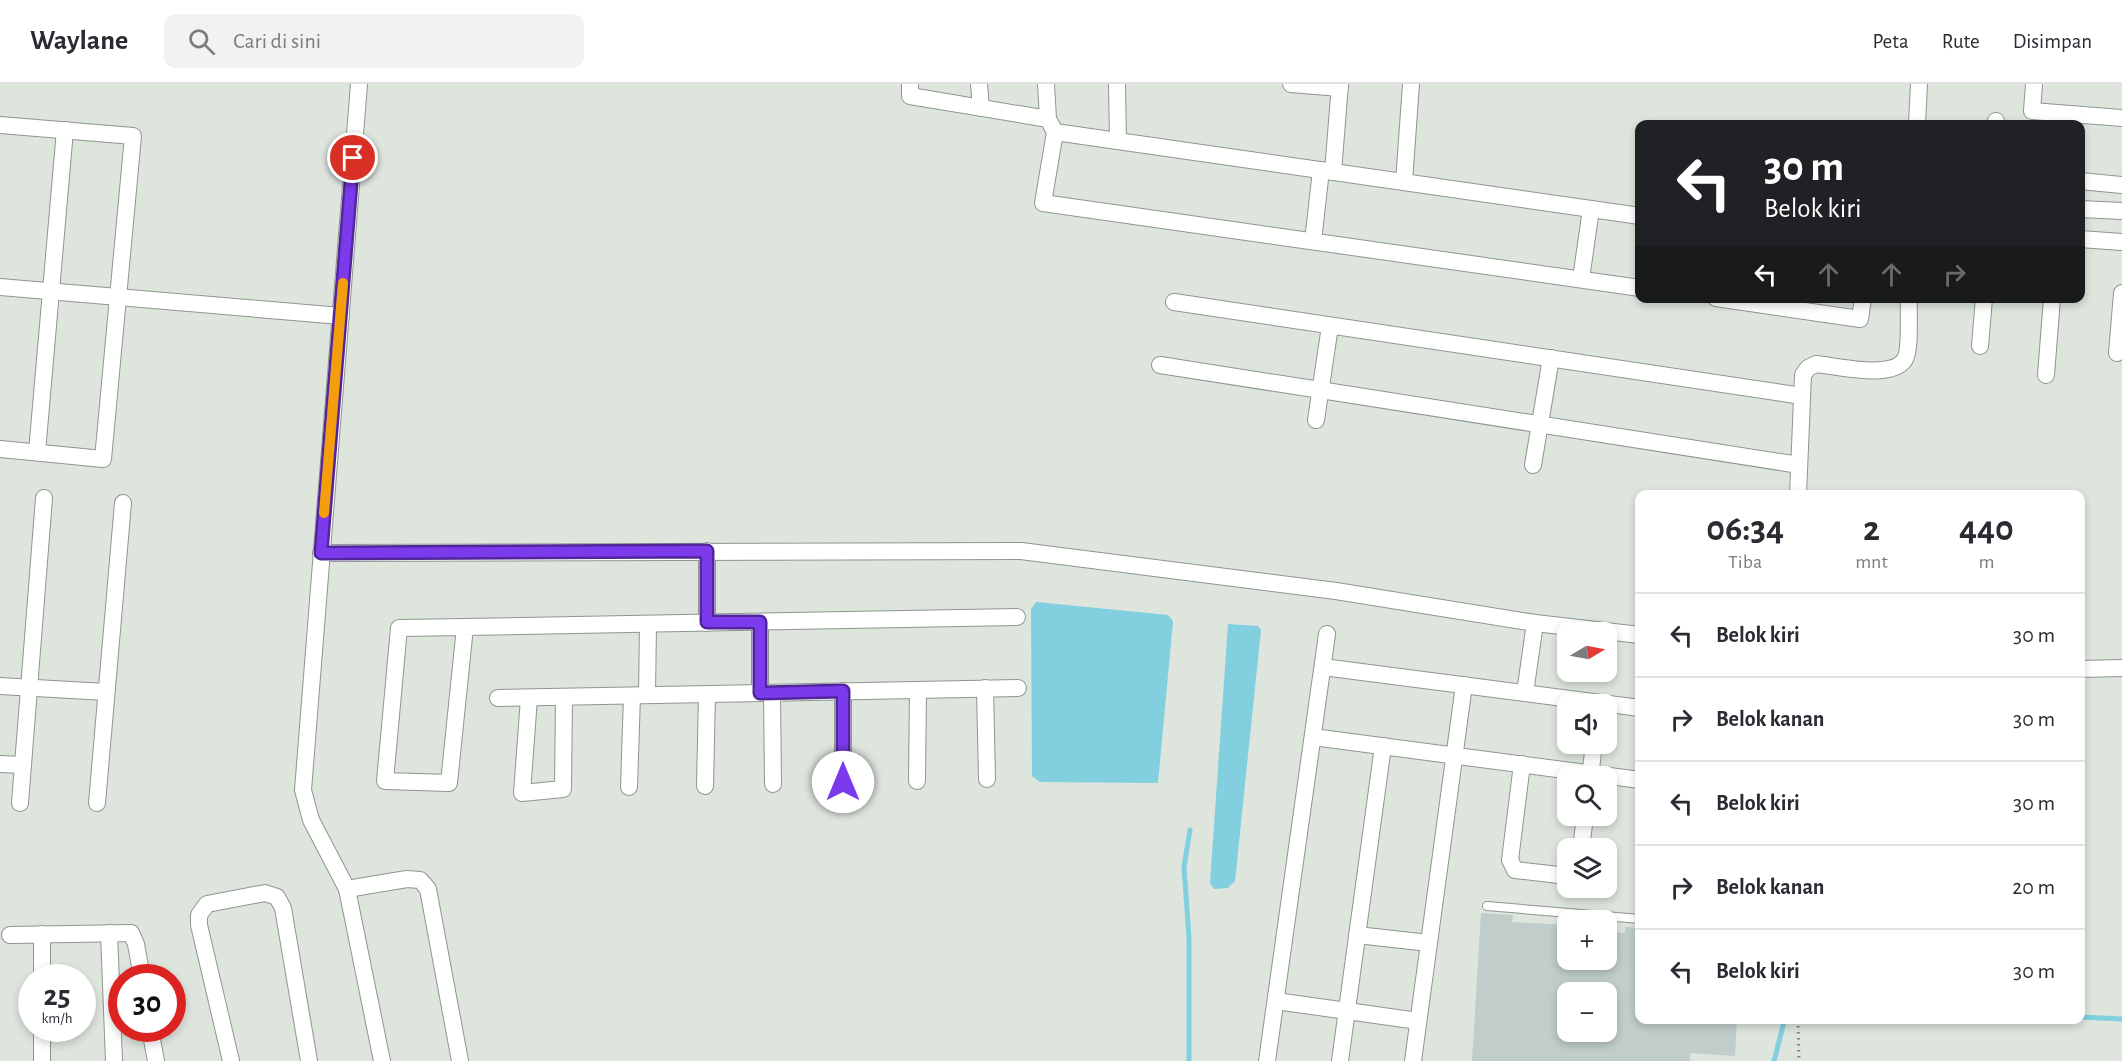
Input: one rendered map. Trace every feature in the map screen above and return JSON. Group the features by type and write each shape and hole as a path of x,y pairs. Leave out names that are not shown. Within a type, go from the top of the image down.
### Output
{"street":[{"path":"359,84 303,790 311,820 347,889 382,1061"},
{"path":"910,84 910,96 981,108 1118,141 1635,215"},
{"path":"980,84 981,108"},
{"path":"1046,84 1052,126 1043,203 1635,287"},
{"path":"1117,84 1118,141"},
{"path":"1291,84 1340,86 1313,241"},
{"path":"1404,182 1411,84"},
{"path":"1917,120 1919,84"},
{"path":"2034,84 2032,111 2122,118"},
{"path":"0,124 133,136 103,459 0,449"},
{"path":"37,452 65,130"},
{"path":"2085,182 2122,185"},
{"path":"1581,279 1591,209"},
{"path":"2085,209 2122,211"},
{"path":"2085,239 2122,242"},
{"path":"0,287 341,316"},
{"path":"2117,353 2122,293"},
{"path":"1174,302 1802,396"},
{"path":"1750,303 1860,319 1862,303"},
{"path":"1798,490 1803,375 1812,365 1887,371 1898,366 1905,358 1909,303"},
{"path":"1980,346 1984,303"},
{"path":"2046,375 2052,303"},
{"path":"1316,420 1330,326"},
{"path":"1533,465 1551,358"},
{"path":"1160,365 1799,465"},
{"path":"20,803 44,498"},
{"path":"97,803 123,503"},
{"path":"707,551 707,622"},
{"path":"321,553 1021,552 1336,591 1535,622 1635,634"},
{"path":"465,627 449,783 385,781 399,628 1017,617"},
{"path":"760,622 773,784"},
{"path":"1525,693 1535,622"},
{"path":"629,787 648,624"},
{"path":"1267,1061 1327,634"},
{"path":"1323,667 1557,698"},
{"path":"2085,669 2122,668"},
{"path":"1413,1061 1464,685"},
{"path":"0,686 106,692"},
{"path":"986,688 987,779"},
{"path":"498,699 1018,688"},
{"path":"917,781 918,690"},
{"path":"843,691 843,782"},
{"path":"705,786 707,694"},
{"path":"529,698 522,793 563,789 564,697"},
{"path":"1617,706 1635,708"},
{"path":"1312,737 1557,770"},
{"path":"1340,1061 1383,746"},
{"path":"0,764 23,765"},
{"path":"1522,764 1510,860 1515,870 1557,875"},
{"path":"1617,778 1635,780"},
{"path":"347,889 407,879 420,880 428,889 460,1061"},
{"path":"231,1061 199,925 199,915 207,904 265,893 277,897 283,908 309,1061"},
{"path":"109,933 114,1061"},
{"path":"10,935 131,933 134,936 139,964"},
{"path":"42,934 42,964"},
{"path":"1357,935 1429,943"},
{"path":"1276,1001 1418,1021"},
{"path":"42,1042 42,1061"},
{"path":"152,1042 156,1061"}],"lane":[{"path":"1487,906 1635,919"}],"path":[{"path":"1798,1024 1799,1061"}],"water":[{"path":"1036,602 1168,615 1173,621 1158,783 1040,782 1032,776 1031,609"},
{"path":"1228,624 1258,626 1261,630 1235,881 1228,888 1214,889 1210,883"}],"building":[{"path":"1481,913 1513,915 1512,922 1557,924 1557,970 1617,970 1617,932 1625,933 1625,927 1635,928 1635,1024 1737,1024 1735,1056 1690,1053 1690,1061 1472,1061"}],"waterway":[{"path":"1189,1061 1189,938 1184,867 1190,830"},
{"path":"2085,1017 2122,1019"},
{"path":"1774,1061 1783,1024"}],"slow traffic":[{"path":"324,513 343,283"}],"route":[{"path":"353,158 321,553 707,551 707,622 760,622 760,693 843,691 843,782"}]}
